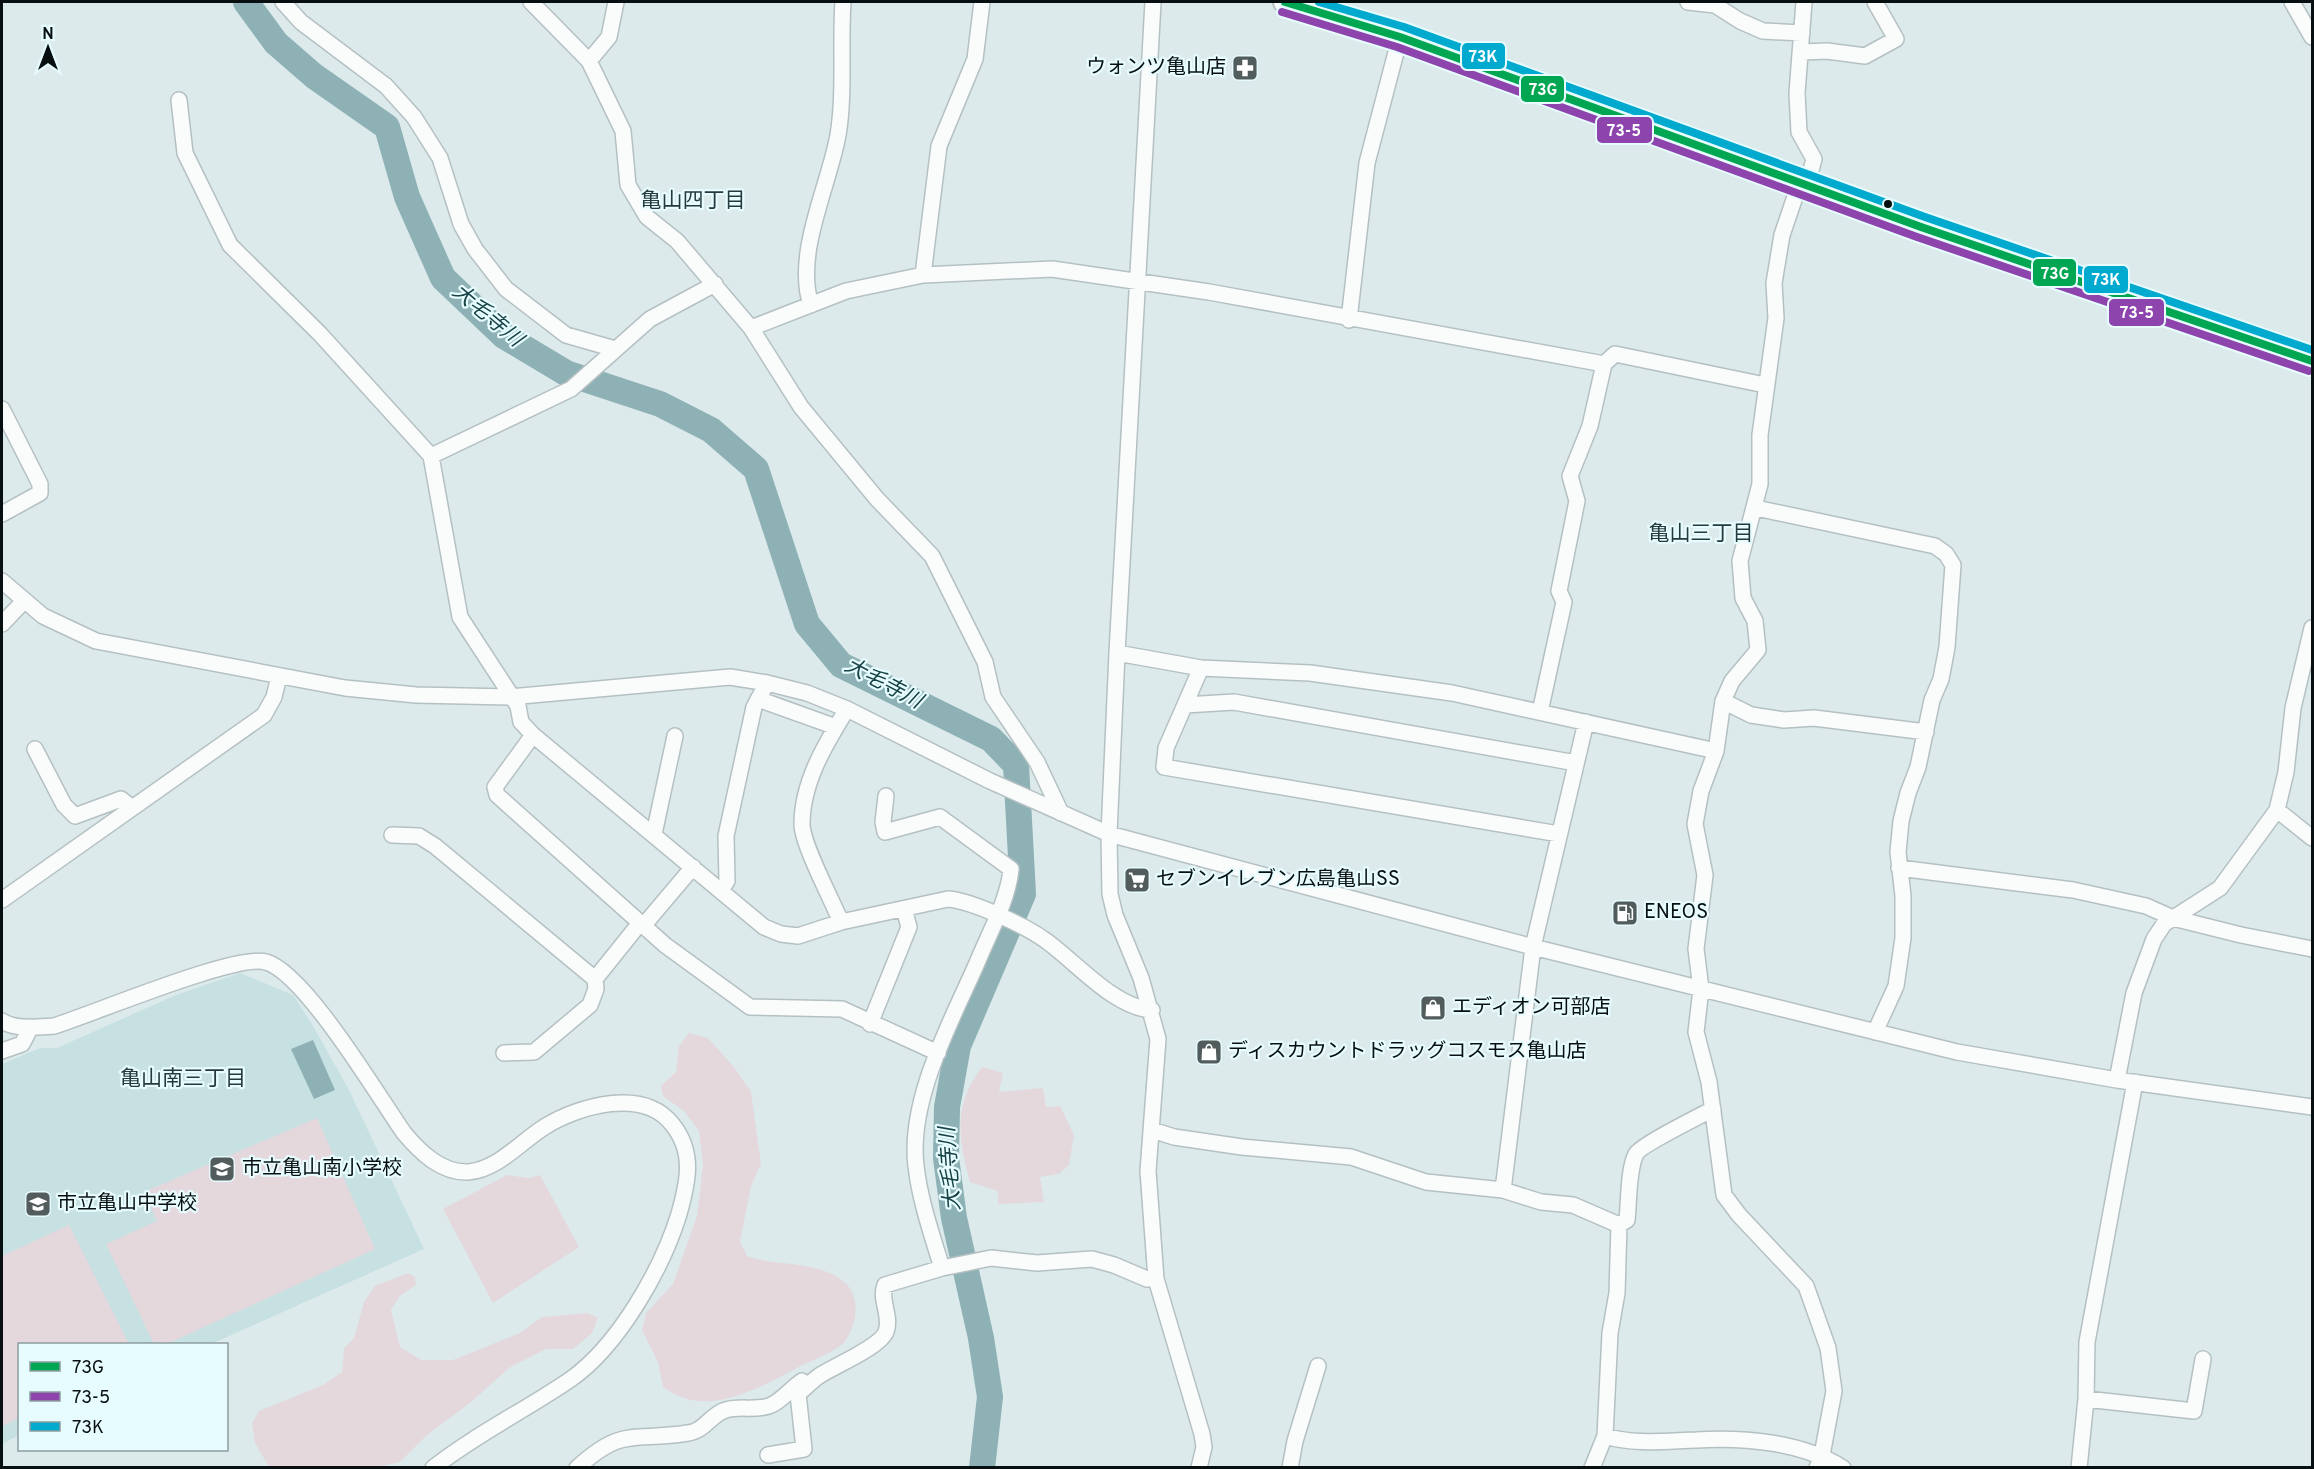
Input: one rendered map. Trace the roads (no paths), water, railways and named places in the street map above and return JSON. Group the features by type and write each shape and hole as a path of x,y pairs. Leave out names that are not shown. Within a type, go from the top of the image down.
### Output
{"highway":[{"path":"1285,2 1400,38 2033,266 2313,361"}],"street":[{"path":"284,2 301,22 386,86 414,117 440,158 461,224 475,249 506,289 566,335 611,352"},
{"path":"531,2 589,61 623,131 628,185 646,217 677,241 715,284 751,328 801,407 877,499 932,556 985,662 993,697 1037,762 1056,811"},
{"path":"589,61 609,37 616,2"},
{"path":"811,305 805,288 807,259 838,133 843,2"},
{"path":"923,275 939,146 975,59 981,2"},
{"path":"1153,2 1117,653 1109,834 1110,894 1152,1010 1158,1039 1148,1171 1156,1279 1202,1434 1203,1447 1199,1467"},
{"path":"1688,2 1715,5 1740,21 1763,31 1802,33"},
{"path":"1804,2 1802,52 1797,93 1799,132 1814,159 1782,235 1774,283 1776,318 1765,385 1756,508 1740,561 1743,598 1755,621 1758,650 1732,681 1723,701 1716,751 1701,791 1695,824 1706,875 1696,949 1701,989 1696,1032 1713,1109 1724,1195 1739,1215 1806,1286 1828,1348 1834,1391 1820,1461"},
{"path":"1802,52 1827,51 1865,56 1896,39 1875,2"},
{"path":"2292,2 2313,37"},
{"path":"1349,320 1367,163 1400,38"},
{"path":"179,100 185,153 230,245 320,334 431,456 460,617 518,706 521,722 533,735 764,927 781,934 798,936 841,922 948,899 965,901 1037,935 1089,976 1138,1009 1152,1010"},
{"path":"751,328 846,291 923,275 1052,269 1209,292 1349,320 1604,364"},
{"path":"431,456 571,389 650,319 715,284"},
{"path":"1540,712 1564,602 1559,591 1577,501 1570,476 1590,426 1604,364 1615,354 1765,385"},
{"path":"2,409 40,484 40,493 2,514"},
{"path":"1756,508 1935,546 1946,554 1953,565 1947,647 1901,821 1899,868 1903,939 1896,986 1875,1032"},
{"path":"2,580 23,602 52,621 96,640 345,688 416,695 510,697 730,677 767,683 807,693 847,709 990,781 1109,834 1533,947 1957,1052 2117,1080 2313,1107"},
{"path":"2,624 23,602"},
{"path":"2117,1080 2134,993 2154,939 2164,924 2220,888 2277,810 2286,772 2293,708 2313,628"},
{"path":"1117,653 1201,668 1310,673 1452,693 1716,751"},
{"path":"1201,668 1166,748 1164,767 1559,834"},
{"path":"2,900 264,715 274,697 279,676"},
{"path":"721,891 727,881 726,836 754,707 767,683"},
{"path":"758,699 836,727"},
{"path":"1723,701 1751,715 1785,720 1814,718 1926,732"},
{"path":"1185,705 1234,702 1576,763"},
{"path":"841,922 802,825 806,798 820,753 847,709"},
{"path":"1503,1190 1533,947 1586,723"},
{"path":"533,735 495,788 497,795 664,945 750,1007 842,1009 870,1024 938,1053"},
{"path":"654,834 675,736"},
{"path":"35,749 64,805 75,816 121,799 131,807"},
{"path":"886,796 883,822 885,832 940,818 1011,869 1001,918 938,1053 918,1123 915,1165 925,1211 946,1267"},
{"path":"2277,810 2313,837"},
{"path":"392,835 419,836 435,846 595,979"},
{"path":"504,1053 534,1052 590,1005 596,989 595,979 636,928 644,925 693,867"},
{"path":"1899,868 2073,890 2146,906 2173,918 2290,946 2313,949"},
{"path":"870,1024 909,927 904,909"},
{"path":"2,1021 7,1024 31,1027 54,1026 232,963 265,962 281,969 308,994 404,1134 421,1153 454,1171 469,1172 482,1168 499,1160 546,1126 604,1105 623,1103 642,1106 672,1122 688,1154 689,1173 685,1195 657,1271 616,1333 592,1361 572,1378 433,1467"},
{"path":"2,1051 22,1044 31,1027"},
{"path":"2079,1467 2086,1399 2087,1341 2135,1082"},
{"path":"1620,1225 1627,1220 1636,1154 1646,1144 1665,1137 1713,1109"},
{"path":"1152,1130 1174,1137 1242,1148 1351,1157 1426,1182 1503,1190 1541,1202 1573,1204 1620,1225"},
{"path":"1592,1467 1605,1436 1610,1333 1617,1293 1620,1225"},
{"path":"768,1455 804,1449 798,1394 818,1377 886,1334 888,1322 883,1291 885,1285 946,1267 991,1258 1036,1263 1092,1259 1114,1265 1147,1279 1156,1279"},
{"path":"2086,1399 2194,1411 2203,1359"},
{"path":"1290,1467 1294,1441 1318,1366"},
{"path":"577,1467 610,1442 621,1438 690,1433 703,1428 717,1414 726,1410 771,1406 801,1381 818,1377"},
{"path":"1605,1436 1621,1441 1731,1441 1794,1447 1820,1461 1843,1467"}],"waterway":[{"name":"大毛寺川","path":"246,2 276,43 314,76 387,127 407,197 443,278 504,336 566,373 660,404 711,430 756,469 807,624 841,665 991,739 1016,765 1023,894 958,1046 947,1107 946,1158 954,1218 981,1338 990,1397 982,1468"}],"place":[{"name":"ウォンツ亀山店","path":"1245,68"},
{"name":"セブンイレブン広島亀山SS","path":"1137,880"},
{"name":"ENEOS","path":"1625,913"},
{"name":"エディオン可部店","path":"1433,1008"},
{"name":"ディスカウントドラッグコスモス亀山店","path":"1209,1052"},
{"name":"市立亀山南小学校","path":"222,1169"},
{"name":"市立亀山中学校","path":"38,1204"}],"district":[{"name":"亀山四丁目","path":"693,201"},
{"name":"亀山三丁目","path":"1701,534"},
{"name":"亀山南三丁目","path":"183,1079"}]}
